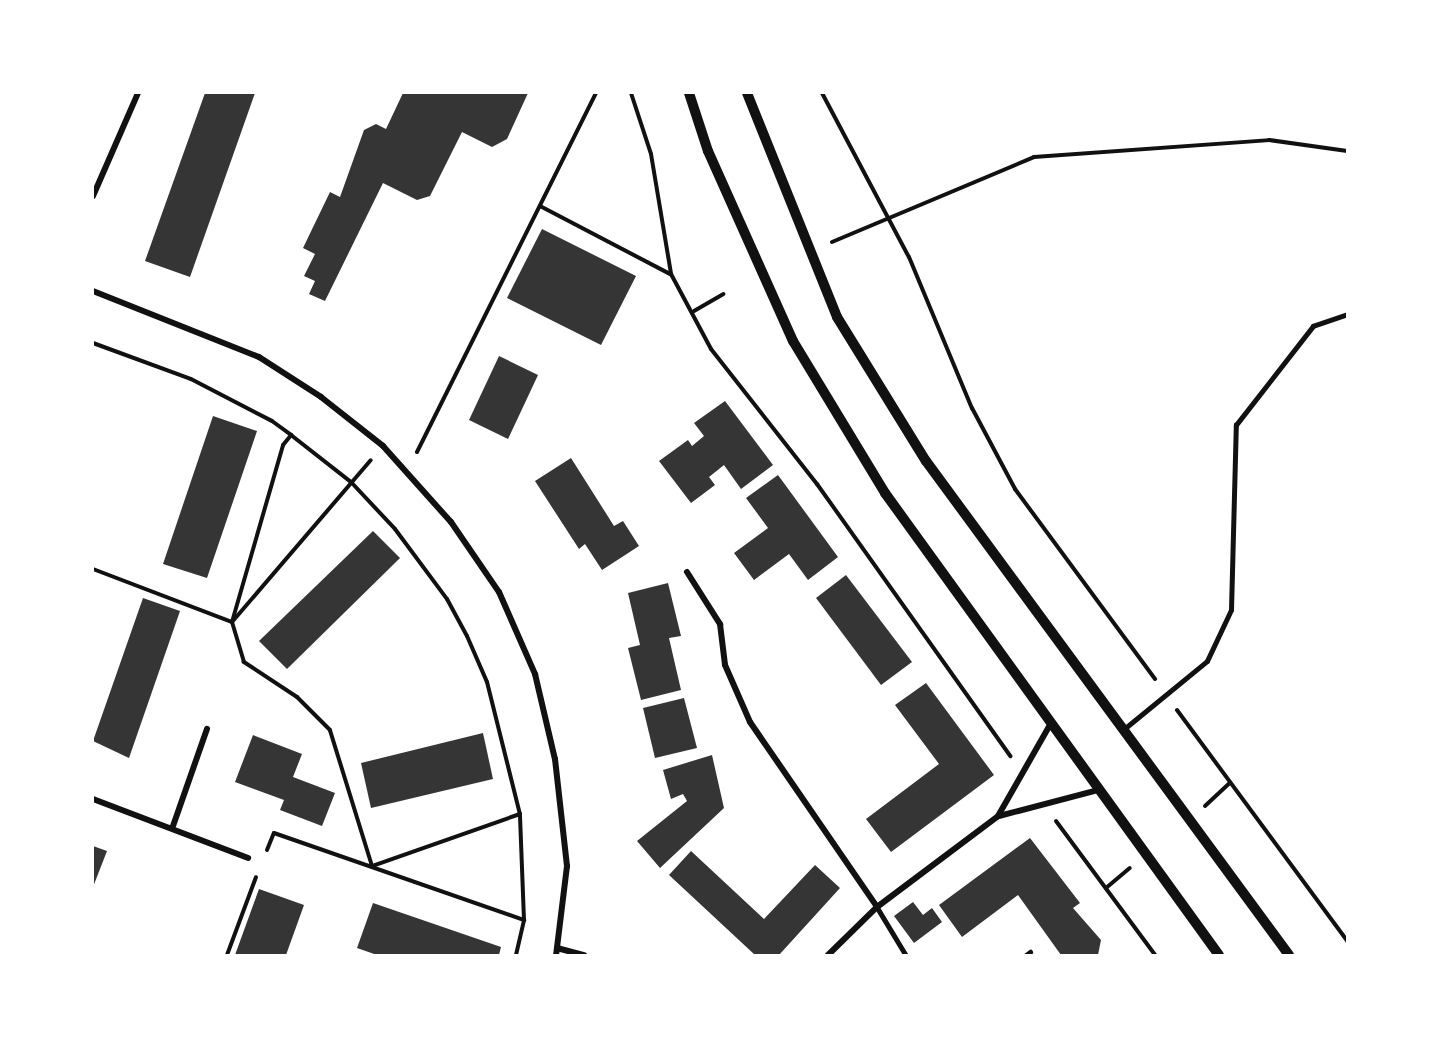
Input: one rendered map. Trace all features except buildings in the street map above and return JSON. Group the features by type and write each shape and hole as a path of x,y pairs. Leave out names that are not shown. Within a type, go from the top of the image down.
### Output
{"street":[{"path":"93,196 138,93"},
{"path":"689,93 708,151 793,341 885,493 1219,955"},
{"path":"747,93 837,317 926,461 1122,731 1289,955"},
{"path":"93,291 259,357 383,447 408,471 451,522 498,592 536,674 555,759 567,866 557,952 584,955"},
{"path":"687,572 720,624 725,665 750,722 876,907"},
{"path":"828,955 876,907 998,816 1025,776 1051,723"},
{"path":"173,826 207,729"},
{"path":"998,816 1098,789"},
{"path":"93,799 173,826 248,858"}],"lane":[{"path":"1122,731 1168,696 1207,661 1231,610 1236,425 1313,326 1347,314"},
{"path":"876,907 906,955"}],"path":[{"path":"408,471 596,93"},
{"path":"632,93 651,154 671,274 694,311 711,349 817,484 1025,776"},
{"path":"822,93 886,215 972,408 1015,489 1168,696 1229,784 1347,941"},
{"path":"832,242 886,215 1034,157 1269,140 1347,151"},
{"path":"540,206 671,274"},
{"path":"694,311 724,294"},
{"path":"93,343 191,379 291,435 351,482 395,529 447,599 467,636 487,682 520,814 524,920 516,955"},
{"path":"291,435 283,445 232,622 244,662 297,698 330,730 372,866"},
{"path":"232,622 383,447"},
{"path":"93,569 232,622"},
{"path":"1189,820 1229,784"},
{"path":"1044,805 1155,955"},
{"path":"372,866 520,814"},
{"path":"265,855 274,833 524,920"},
{"path":"1106,888 1146,855"},
{"path":"248,858 256,877"},
{"path":"227,955 261,866"}]}
